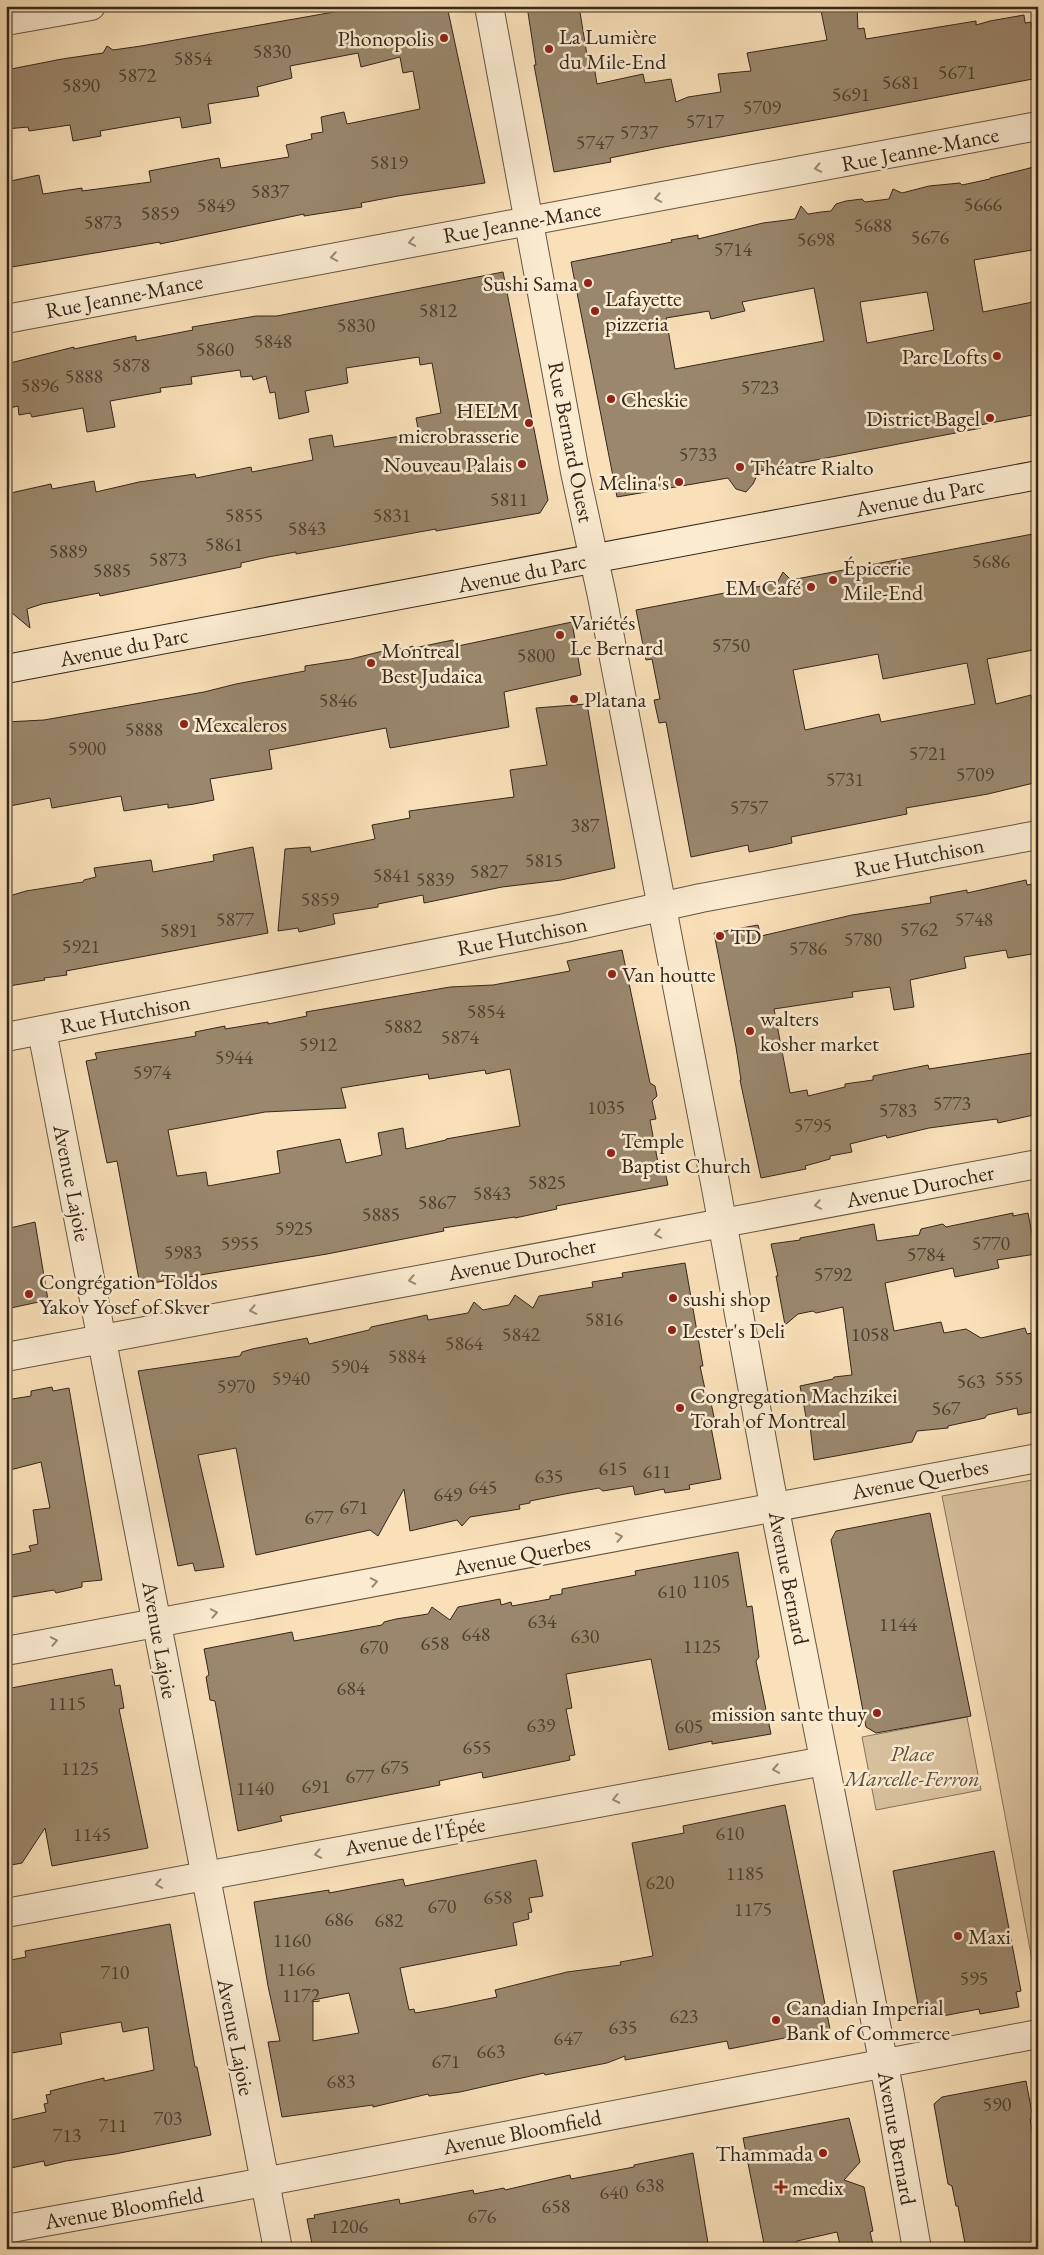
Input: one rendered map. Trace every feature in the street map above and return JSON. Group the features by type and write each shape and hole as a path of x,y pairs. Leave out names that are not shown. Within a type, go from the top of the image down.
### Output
{"street":[{"path":"6,21 91,6"},
{"name":"Rue Bernard Ouest","path":"489,6 575,472 594,559 660,908"},
{"name":"Rue Jeanne-Mance","path":"6,319 1038,126"},
{"name":"Avenue du Parc","path":"6,669 1038,475"},
{"name":"Rue Hutchison","path":"6,1037 660,908 701,898 1038,835"},
{"name":"Avenue Bernard","path":"660,908 884,2064 918,2249"},
{"name":"Avenue Lajoie","path":"42,1031 103,1338 204,1876 278,2249"},
{"name":"Avenue Durocher","path":"6,1357 1038,1164"},
{"name":"Avenue Querbes","path":"6,1651 1038,1458"},
{"name":"Avenue de l'Épée","path":"6,1913 824,1761"},
{"name":"Avenue Bloomfield","path":"6,2229 264,2182 1038,2034"}],"green space":[{"path":"1038,1479 1038,1992 992,1746 942,1496"},
{"name":"Place Marcelle-Ferron","path":"967,1717 981,1790 876,1810 862,1737"}],"building":[{"path":"368,6 447,6 485,183 398,196 361,203 362,207 304,216 304,214 160,244 160,242 6,268 6,182 39,175 43,194 82,188 82,191 151,182 149,171 219,158 221,168 289,157 286,145 312,139 311,134 323,132 321,117 344,112 347,124 420,109 413,71 403,73 400,57 361,67 358,53 290,66 292,78 257,87 259,96 208,104 211,123 182,128 180,117 100,131 101,136 73,141 70,125 29,131 28,127 6,129 6,70 103,53 107,46 113,50 141,46"},
{"path":"527,6 579,6 587,55 592,54 597,84 643,74 645,83 671,79 676,102 688,97 721,92 718,74 751,71 747,53 827,40 820,6 857,6 858,29 864,28 866,39 976,21 976,25 1024,15 1025,23 1031,22 1032,29 1038,28 1038,78 664,147 610,158 611,162 554,172 534,65 536,65"},
{"path":"1038,166 1038,249 974,260 983,312 1038,301 1038,414 980,425 981,428 759,471 753,484 746,492 736,489 728,478 617,497 571,262 672,242 671,240 698,235 698,239 763,223 795,219 801,206 808,214 831,211 836,204 846,201 862,199 865,202 889,199 893,189 902,193 929,186 960,183 962,185","holes":["814,288 824,341 675,369 666,318 709,311 711,319 745,311 742,302","927,292 934,330 867,343 860,302"]},
{"path":"503,272 548,500 540,513 296,554 296,552 268,557 241,563 241,567 100,596 99,593 42,604 27,609 30,628 6,608 6,494 51,484 52,489 94,481 96,492 139,482 195,474 196,478 251,467 252,472 313,460 309,439 332,435 334,447 419,433 416,418 441,413 432,363 420,365 419,357 346,368 348,383 305,391 309,412 279,419 275,392 270,393 266,376 253,380 252,376 241,377 240,370 191,377 192,384 160,388 161,392 110,401 115,427 87,432 83,408 32,417 30,413 19,415 18,406 6,409 6,364 74,347 74,349 136,336 136,341 193,330 192,327 256,316 277,316"},
{"path":"1038,533 1038,649 987,659 996,704 1031,695 1034,709 1038,708 1038,782 988,794 906,808 907,814 791,837 792,843 774,847 749,852 748,845 691,857 666,722 659,723 654,700 660,699 652,659 646,660 636,610 777,583 783,572 791,580","holes":["878,654 883,679 967,663 975,704 881,722 879,714 805,730 793,670"]},
{"path":"572,622 581,675 504,692 509,727 390,748 386,728 269,750 272,769 210,779 214,800 194,804 168,808 168,804 124,811 121,796 52,808 50,798 10,806 6,786 6,722 44,720 204,692 305,671 305,666 351,659 399,647 401,650 413,646 414,648 453,640 458,646"},
{"path":"587,704 615,868 561,880 502,887 424,903 423,895 378,904 378,907 333,914 335,924 299,932 298,928 278,931 285,849 310,847 311,852 375,839 372,825 410,818 409,811 514,797 510,770 547,765 536,708"},
{"path":"253,847 268,933 66,971 67,975 9,986 6,976 6,897 26,891 83,882 84,880 96,877 94,868 151,860 153,872 214,861 213,855"},
{"path":"1026,880 1027,885 1038,883 1038,953 1008,958 1006,950 964,957 966,968 910,980 914,1007 894,1010 890,987 852,992 853,997 774,1009 790,1093 807,1090 808,1096 845,1087 845,1084 873,1080 873,1076 928,1065 929,1069 1038,1052 1038,1114 998,1123 997,1119 929,1128 887,1138 886,1135 850,1144 852,1152 830,1156 830,1159 805,1166 806,1169 761,1178 740,1080 736,1047 714,933 758,925 761,936 852,915 931,903 930,897 967,890 967,893"},
{"path":"622,950 650,1083 655,1086 657,1096 652,1101 656,1119 650,1120 659,1168 664,1167 668,1185 556,1206 557,1209 515,1218 443,1228 444,1231 327,1254 140,1285 117,1161 107,1163 86,1061 97,1059 95,1053 196,1036 195,1032 225,1026 225,1029 268,1022 268,1024 307,1016 306,1012 450,987 493,985 570,971 567,961","holes":["510,1069 520,1126 446,1139 406,1149 403,1128 378,1133 382,1155 346,1163 340,1139 277,1151 280,1173 208,1186 206,1172 177,1176 168,1130 265,1112 346,1108 341,1088 428,1074 429,1079 485,1070 486,1074"]},
{"path":"1013,1213 1013,1216 1028,1213 1036,1254 997,1260 999,1268 955,1277 953,1268 885,1283 894,1331 941,1322 944,1333 966,1329 981,1338 1025,1328 1027,1334 1038,1332 1038,1411 1018,1415 1017,1408 987,1415 985,1418 948,1426 948,1428 917,1431 912,1442 814,1460 810,1426 808,1427 800,1386 833,1379 834,1377 852,1375 843,1307 816,1313 813,1311 798,1314 785,1325 771,1244 800,1240 800,1238 874,1224 877,1241 919,1235 921,1229 943,1224 946,1227"},
{"path":"35,1222 48,1300 6,1309 6,1229"},
{"path":"685,1263 703,1366 700,1366 708,1403 711,1403 716,1426 711,1427 721,1479 689,1485 690,1489 665,1493 664,1489 635,1495 633,1486 603,1491 599,1488 530,1501 530,1503 519,1505 520,1509 470,1517 462,1526 457,1520 410,1531 404,1489 378,1536 370,1530 256,1555 236,1448 198,1455 224,1567 195,1571 193,1563 178,1566 138,1371 240,1356 242,1352 252,1349 307,1338 309,1344 369,1330 371,1327 427,1315 428,1320 468,1313 474,1302 483,1310 509,1305 515,1295 533,1308 539,1296 593,1287 592,1282 623,1277 622,1273"},
{"path":"52,1387 53,1391 69,1388 102,1580 82,1582 82,1587 56,1593 54,1590 6,1598 6,1556 31,1551 29,1546 38,1544 33,1510 50,1508 41,1462 6,1471 6,1400 31,1396 31,1391"},
{"path":"930,1513 971,1716 876,1733 866,1727 831,1540 836,1531"},
{"path":"738,1552 747,1607 752,1606 759,1657 756,1661 771,1734 712,1744 712,1741 669,1750 651,1659 566,1674 572,1708 566,1709 575,1755 569,1756 570,1760 483,1778 482,1772 439,1781 440,1785 280,1816 282,1821 238,1831 215,1701 210,1700 206,1677 209,1675 204,1649 292,1632 294,1641 382,1625 384,1622 396,1619 428,1614 432,1607 450,1620 458,1607 500,1599 501,1605 511,1602 512,1606 550,1599 550,1596 562,1594 562,1589 636,1575 635,1571"},
{"path":"112,1669 115,1686 120,1685 124,1708 119,1709 148,1848 52,1866 45,1828 22,1863 6,1866 6,1689"},
{"path":"785,1805 830,2029 729,2049 727,2041 625,2060 625,2056 607,2063 545,2075 544,2073 460,2092 429,2096 428,2094 373,2107 373,2105 282,2117 268,2042 280,2041 268,1986 254,1902 329,1890 329,1893 403,1879 405,1886 536,1860 543,1896 529,1898 532,1912 528,1913 529,1919 513,1923 517,1945 400,1968 409,2010 414,2009 415,2013 444,2008 497,1997 495,1990 567,1972 621,1965 620,1962 653,1956 632,1843 684,1833 683,1826","holes":["349,1993 359,2033 313,2041 313,2000"]},
{"name":"Maxi","path":"994,1851 1021,1991 1016,1992 1019,2007 980,2014 979,2009 943,2016 942,2006 919,2010 893,1871"},
{"path":"170,1924 195,2067 197,2067 211,2135 45,2166 44,2161 6,2169 6,2121 46,2112 44,2104 48,2103 46,2095 51,2094 50,2091 104,2078 104,2081 154,2070 148,2027 123,2032 121,2022 60,2033 62,2044 6,2054 6,1961 26,1957 25,1951"},
{"path":"1026,2081 1033,2118 1030,2119 1038,2160 1038,2249 966,2249 958,2206 956,2206 952,2186 948,2184 934,2104 942,2097"},
{"path":"849,2118 860,2162 844,2180 864,2187 873,2231 870,2232 874,2249 841,2249 837,2232 797,2241 797,2249 765,2249 743,2138"},
{"path":"693,2153 709,2249 313,2249 307,2219 315,2218 314,2215 399,2199 400,2204 473,2190 474,2194 504,2188 505,2190 570,2175 571,2179 634,2167 634,2165"}],"place":[{"name":"Phonopolis","path":"444,38"},
{"name":"La Lumière du Mile-End","path":"549,49"},
{"name":"Sushi Sama","path":"588,283"},
{"name":"Lafayette pizzeria","path":"595,311"},
{"name":"Parc Lofts","path":"997,356"},
{"name":"Cheskie","path":"611,399"},
{"name":"District Bagel","path":"990,418"},
{"name":"HELM microbrasserie","path":"529,423"},
{"name":"Nouveau Palais","path":"522,464"},
{"name":"Théatre Rialto","path":"740,467"},
{"name":"Melina's","path":"679,482"},
{"name":"Épicerie Mile-End","path":"833,580"},
{"name":"EM Café","path":"811,587"},
{"name":"Variétés Le Bernard","path":"560,635"},
{"name":"Montreal Best Judaica","path":"371,663"},
{"name":"Platana","path":"574,699"},
{"name":"Mexcaleros","path":"184,724"},
{"name":"TD","path":"720,936"},
{"name":"Van houtte","path":"612,974"},
{"name":"walters kosher market","path":"750,1031"},
{"name":"Temple Baptist Church","path":"611,1153"},
{"name":"Congrégation Toldos Yakov Yosef of Skver","path":"29,1294"},
{"name":"sushi shop","path":"673,1298"},
{"name":"Lester's Deli","path":"672,1330"},
{"name":"Congregation Machzikei Torah of Montreal","path":"680,1408"},
{"name":"mission sante thuy","path":"877,1713"},
{"name":"Maxi","path":"958,1936"},
{"name":"Canadian Imperial Bank of Commerce","path":"776,2020"},
{"name":"Thammada","path":"823,2153"},
{"name":"medix","path":"781,2187"}]}
